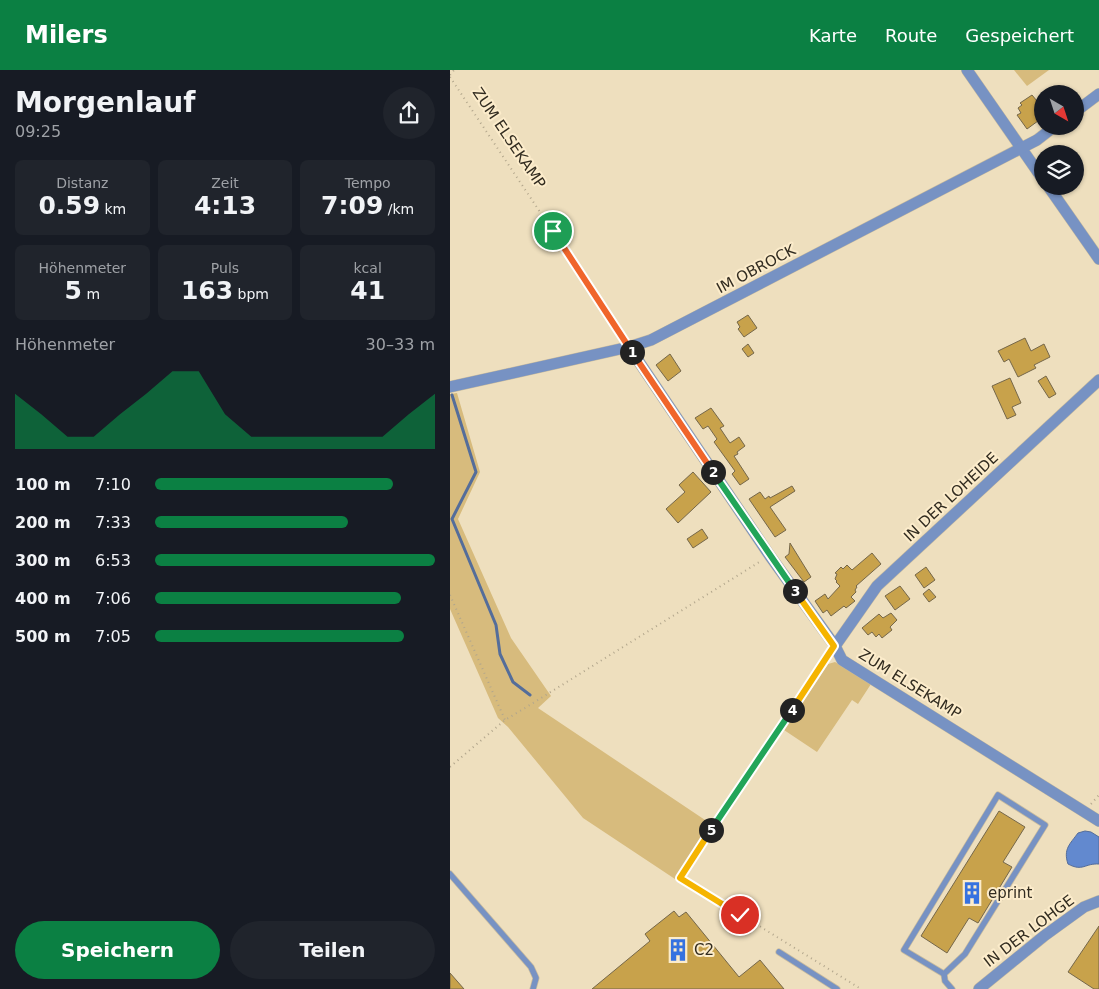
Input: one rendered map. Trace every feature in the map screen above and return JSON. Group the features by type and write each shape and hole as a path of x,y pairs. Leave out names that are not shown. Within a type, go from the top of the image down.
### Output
{"street":[{"path":"967,70 1034,167"},
{"path":"1084,105 1099,94"},
{"name":"IM OBROCK","path":"450,387 629,347 651,340 1043,135"},
{"path":"1054,195 1099,259"},
{"name":"ZUM ELSEKAMP","path":"629,347 842,660 1099,821"},
{"name":"IN DER LOHEIDE","path":"834,646 877,586 1099,380"},
{"name":"IN DER LOHGE","path":"979,989 1044,936 1084,907 1099,901"}],"lane":[{"path":"944,974 904,950 998,795 1045,825 965,954 944,974 944,982 952,989"},
{"path":"450,874 531,968 536,978 533,989"},
{"path":"779,952 837,989"}],"path":[{"path":"450,76 454,70"},
{"name":"ZUM ELSEKAMP","path":"450,76 629,347"},
{"path":"450,766 505,720 770,556"},
{"path":"450,595 505,720"},
{"path":"834,646 680,878 861,989"},
{"path":"1084,811 1099,794"}],"shaded area":[{"path":"1014,70 1049,70 1027,86"},
{"path":"457,393 480,472 458,519 511,638 551,696 538,708 711,824 675,879 583,818 508,727 498,718 450,609 450,394"},
{"path":"835,662 871,684 858,704 852,700 817,752 784,730 828,664"}],"water":[{"path":"1085,831 1099,837 1099,864 1077,867 1068,864 1066,854 1070,844 1078,833"}],"building":[{"path":"1032,95 1034,97 1034,124 1027,129 1017,115 1021,113 1018,108 1022,105 1020,103"},
{"path":"748,315 757,328 744,337 738,329 740,327 737,322"},
{"path":"1025,338 1031,351 1044,344 1050,357 1034,365 1036,368 1018,377 1009,359 1004,362 998,351"},
{"path":"748,344 754,353 748,357 742,349"},
{"path":"670,354 681,371 668,381 656,365"},
{"path":"1046,376 1056,394 1049,398 1038,381"},
{"path":"1010,378 1021,403 1012,407 1016,415 1007,419 992,386"},
{"path":"711,408 724,426 720,428 730,443 739,437 745,446 734,456 749,479 740,485 732,474 735,471 714,442 717,439 708,426 703,429 695,418"},
{"path":"693,472 711,492 678,523 666,509 685,492 679,485"},
{"path":"792,486 795,491 770,507 786,530 775,537 749,499 760,492 765,499 769,496 770,498"},
{"path":"702,529 708,538 693,548 687,539"},
{"path":"790,543 811,577 804,582 785,557 789,554"},
{"path":"872,553 881,564 856,586 856,592 851,597 855,601 846,608 844,606 831,616 827,610 823,613 815,601 825,594 828,599 840,586 836,582 837,574 835,573 841,567 843,569 847,565 852,570"},
{"path":"926,567 935,580 924,588 915,575"},
{"path":"900,586 910,599 895,610 885,596"},
{"path":"929,589 936,597 929,602 923,594"},
{"path":"891,613 897,620 890,627 892,630 882,638 879,634 876,637 872,632 868,635 862,628 879,614 883,618"},
{"name":"eprint","path":"999,811 1025,827 1003,862 1012,867 978,923 969,918 947,953 921,936"},
{"name":"C2","path":"674,911 679,917 686,912 739,977 760,960 784,989 592,989 650,941 645,934"},
{"path":"1099,926 1099,989 1094,989 1068,972"},
{"path":"450,973 464,989 450,989"}],"waterway":[{"path":"452,395 476,472 452,519 496,625 500,654 513,682 530,695"}],"place":[{"name":"eprint","path":"972,893"},
{"name":"C2","path":"678,950"}],"route":[{"path":"553,231 770,556 834,646 680,878 740,915"}]}
